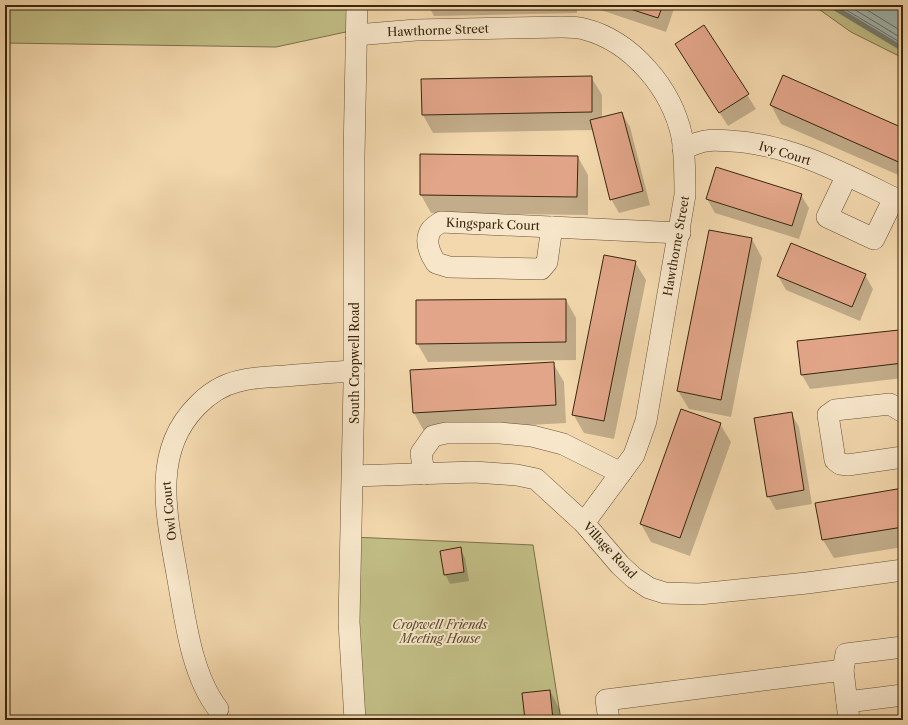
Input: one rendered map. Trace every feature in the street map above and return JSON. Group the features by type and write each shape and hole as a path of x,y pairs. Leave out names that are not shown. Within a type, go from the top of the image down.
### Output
{"street":[{"name":"South Cropwell Road","path":"354,720 349,622 353,476 354,170 357,5"},
{"name":"Hawthorne Street","path":"356,35 416,30 562,27 583,29 603,36 636,58 649,73 669,102 682,137 685,195 680,233 664,311 646,421 634,455 584,522"},
{"name":"Ivy Court","path":"683,148 711,140 754,143 784,150 854,178"},
{"name":"Kingspark Court","path":"552,227 547,262 541,269 449,267 436,263 429,252 429,238 431,229 442,222 552,227 680,233"},
{"name":"Owl Court","path":"218,709 208,696 201,681 181,596 166,497 165,474 170,452 178,432 189,414 204,399 221,387 257,377 354,371"},
{"path":"903,412 890,404 835,410 828,414 835,460 840,464 848,465 903,458"},
{"path":"424,474 421,453 433,436 446,433 470,432 532,436 563,444 621,473"},
{"name":"Village Road","path":"353,476 474,472 517,475 536,479 584,522 620,565 634,578 649,588 665,593 699,594 807,583 903,570"},
{"path":"903,647 846,654 843,670 848,711 903,695"},
{"path":"610,720 606,700 843,670"}],"green space":[{"path":"5,5 355,5 355,30 276,47 5,43"},
{"path":"813,5 830,5 903,49 903,58 851,32"},
{"name":"Cropwell Friends Meeting House","path":"352,537 533,545 561,720 355,720"}],"water":[{"path":"830,5 903,5 903,49 895,45"}],"building":[{"path":"618,5 663,5 658,18"},
{"path":"704,25 749,94 719,113 675,44"},
{"path":"783,75 903,128 903,164 770,105"},
{"path":"592,76 592,112 422,115 421,79"},
{"path":"622,112 643,191 610,200 590,120"},
{"path":"420,154 578,156 577,197 420,195"},
{"path":"716,167 802,194 792,226 706,199"},
{"path":"709,230 752,238 721,400 677,391"},
{"path":"791,243 866,274 852,307 777,276"},
{"path":"604,255 636,261 604,421 572,415"},
{"path":"566,299 566,342 416,344 416,300"},
{"path":"899,330 903,363 801,375 797,341"},
{"path":"554,362 556,405 413,413 410,370"},
{"path":"681,409 721,423 680,538 640,524"},
{"path":"792,412 804,490 767,497 754,418"},
{"path":"903,488 903,527 822,540 815,503"},
{"path":"461,547 464,572 444,575 440,551"},
{"path":"550,690 553,720 525,720 522,693"}],"waterway":[{"path":"830,5 903,49"}]}
